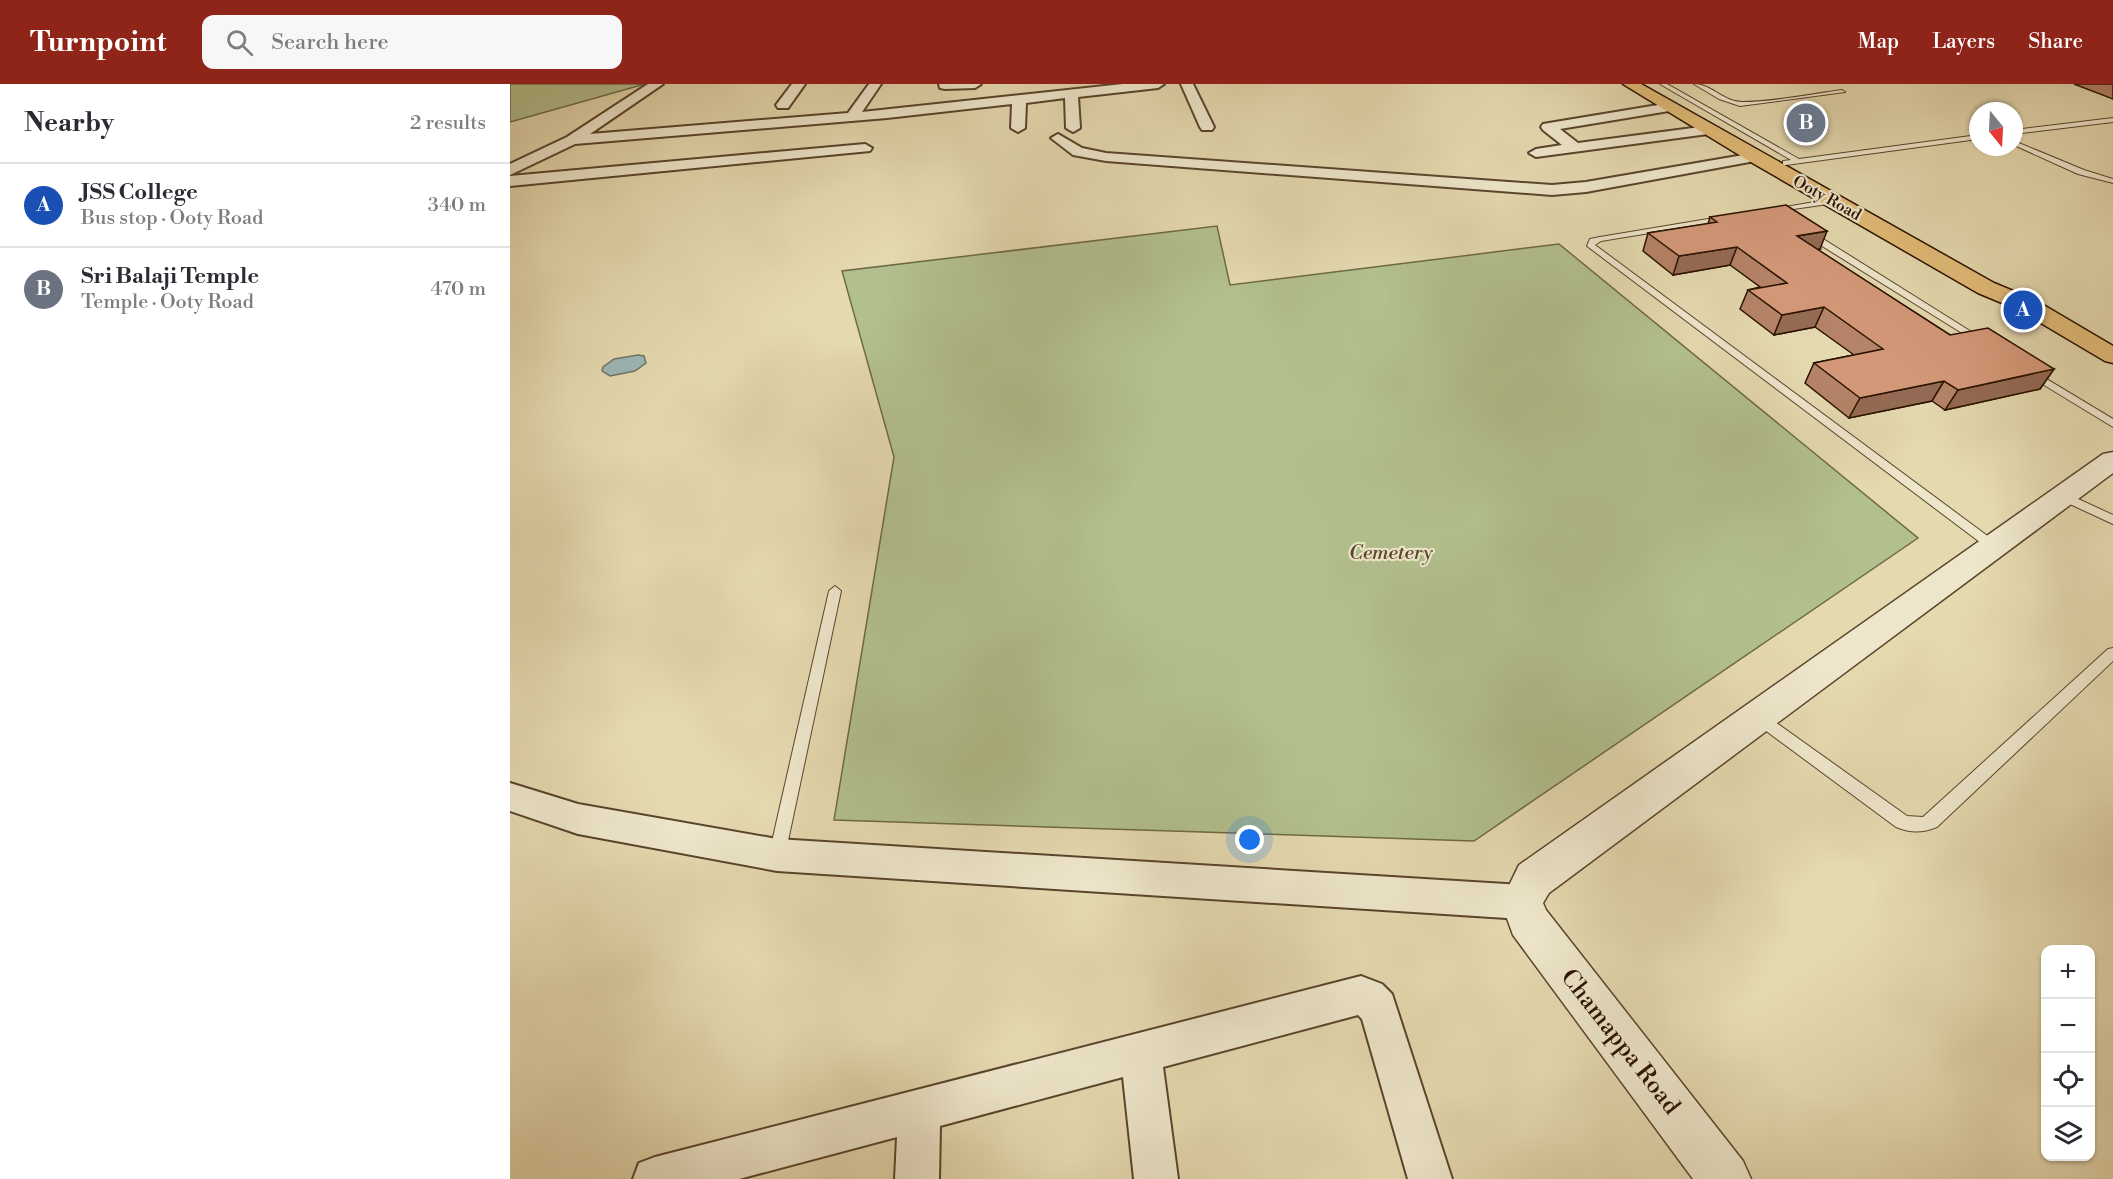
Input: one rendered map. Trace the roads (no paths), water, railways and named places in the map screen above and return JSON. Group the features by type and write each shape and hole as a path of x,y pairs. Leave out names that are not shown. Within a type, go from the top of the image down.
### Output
{"main road":[{"name":"Ooty Road","path":"1630,84 1986,288 2027,304 2113,356"},
{"name":"Ooty Road","path":"1649,84 1792,162 2005,284 2027,304"}],"street":[{"path":"510,170 572,140 657,84"},
{"path":"783,105 799,84"},
{"path":"852,117 874,84"},
{"path":"945,85 975,84"},
{"path":"572,140 852,117 1158,84"},
{"path":"1187,84 1207,127"},
{"path":"1002,101 1008,87"},
{"path":"1071,94 1073,128"},
{"path":"1018,128 1019,99"},
{"path":"1575,148 1548,127 1670,107"},
{"path":"1536,153 1708,130"},
{"path":"1058,138 1078,152 1106,157 1552,190 1586,187 1755,157"},
{"path":"510,181 865,148"},
{"path":"510,797 578,819 777,855 1522,902 1534,879 2113,460"},
{"name":"Chamappa Road","path":"1522,902 1527,921 1540,939 1725,1179"},
{"path":"655,1179 699,1173 919,1109 1361,995 1368,998 1378,1008 1430,1179"},
{"path":"1142,1053 1156,1179"},
{"path":"916,1179 919,1109"}],"lane":[{"path":"1663,84 1792,162 1811,169"},
{"path":"1697,84 1721,98 1740,104 1842,92 1825,84"},
{"path":"2023,131 2113,120"},
{"path":"1792,162 1969,138"},
{"path":"1835,165 1969,146"},
{"path":"2023,147 2081,172 2113,181"},
{"path":"1760,212 1832,201"},
{"path":"1772,210 1782,217"},
{"path":"1737,216 1600,239 1593,241 1591,246 1993,546"},
{"path":"1802,229 1994,350"},
{"path":"2024,368 2113,424"},
{"path":"2063,496 2113,520"},
{"path":"777,855 836,591"},
{"path":"1759,718 1902,822 1922,825 1931,822 2113,653"}],"water":[{"path":"644,356 646,363 635,371 610,376 602,371 603,367 614,359"}],"place":[{"name":"Sri Balaji Temple","path":"1806,123"},
{"name":"JSS College","path":"2023,310"}],"park label":[{"name":"Cemetery","path":"1391,553"}]}
